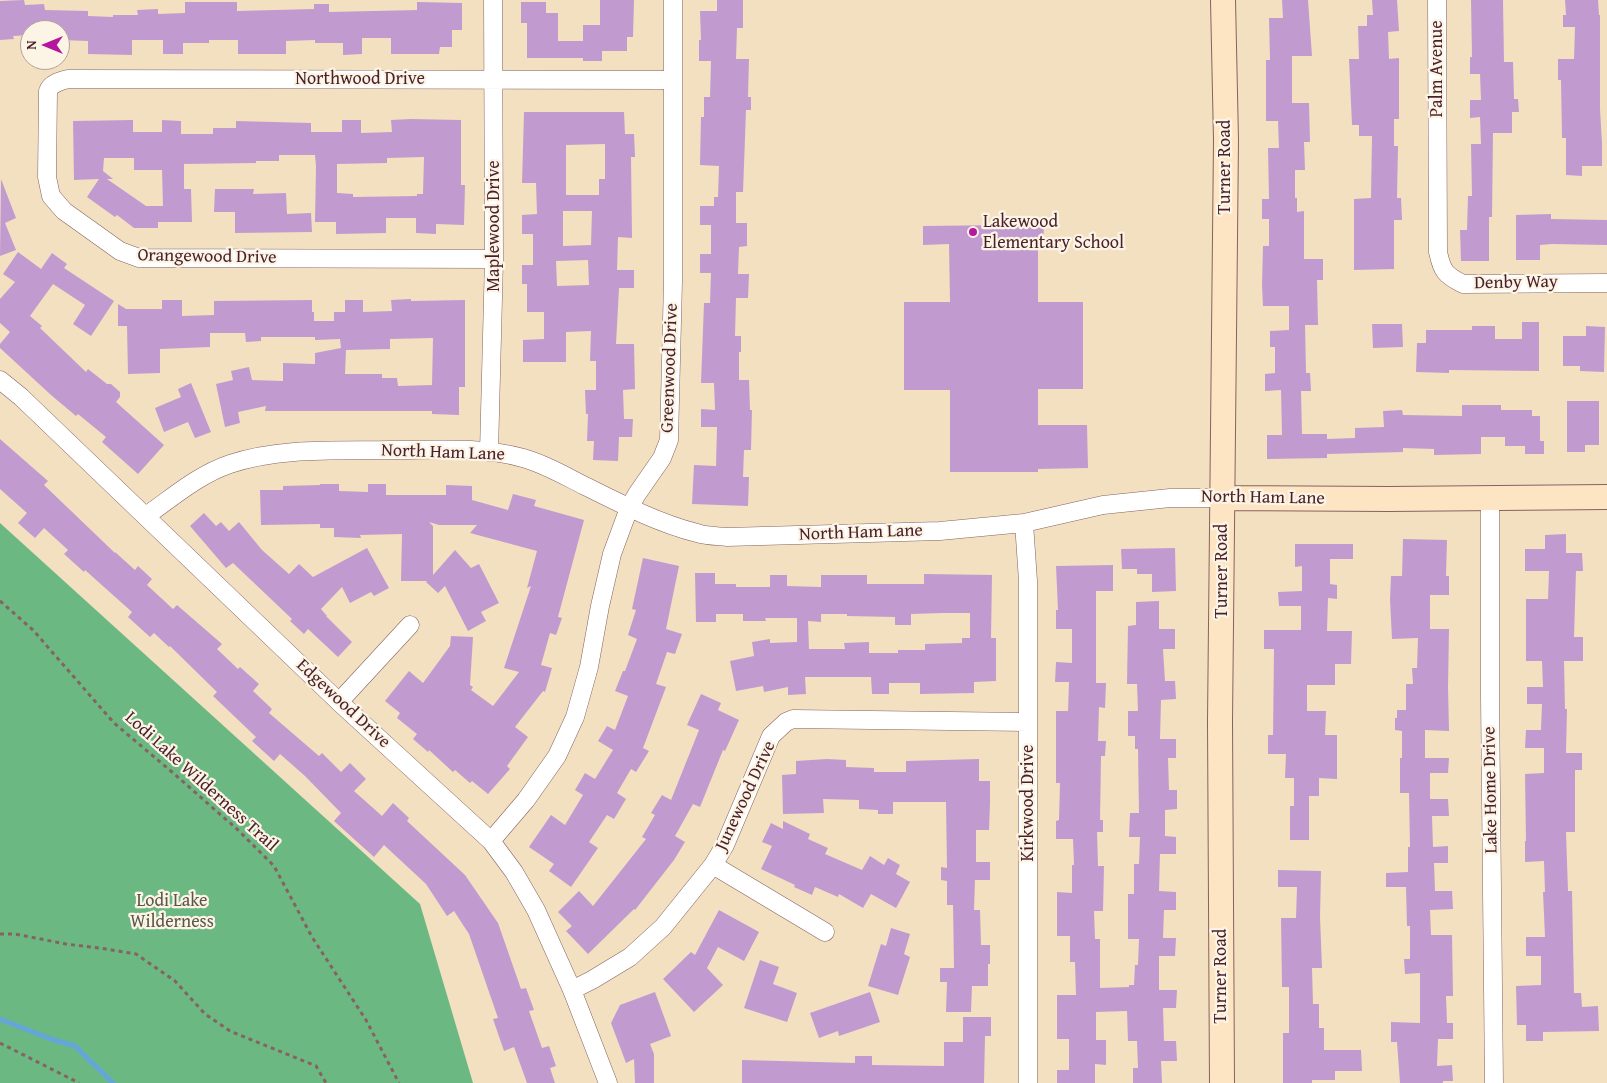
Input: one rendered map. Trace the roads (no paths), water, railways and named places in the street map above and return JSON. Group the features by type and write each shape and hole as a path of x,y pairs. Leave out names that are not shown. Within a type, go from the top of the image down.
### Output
{"main road":[{"name":"Turner Road","path":"1222,1083 1220,721 1226,140 1223,0"},
{"name":"North Ham Lane","path":"1222,498 1607,497"}],"street":[{"name":"Maplewood Drive","path":"489,452 494,259 493,0"},
{"name":"Greenwood Drive","path":"491,841 526,800 557,756 575,717 589,667 612,554 629,508 662,458 669,440 673,281 673,0"},
{"name":"Palm Avenue","path":"1437,0 1438,138"},
{"name":"Northwood Drive","path":"50,86 68,79 672,80"},
{"name":"Orangewood Drive","path":"50,86 48,91 47,177 51,196 64,210 120,251 138,258 494,259"},
{"name":"Denby Way","path":"1438,138 1438,252 1442,267 1449,277 1463,284 1607,283"},
{"name":"Edgewood Drive","path":"0,380 21,397 339,702 491,841 514,872 536,910 572,990 608,1083"},
{"name":"North Ham Lane","path":"146,516 191,483 228,465 256,456 304,451 444,450 489,452 524,458 554,470 629,508 676,527 699,534 727,538 940,531 1024,523 1103,505 1170,498 1222,498"},
{"name":"Lake Home Drive","path":"1490,498 1494,1083"},
{"name":"Kirkwood Drive","path":"1024,523 1028,581 1028,1083"},
{"path":"339,702 410,625"},
{"name":"Junewood Drive","path":"572,990 630,956 662,927 713,865 725,845 771,736 786,722 793,719 1028,722"},
{"path":"713,865 825,932"}],"waterway":[{"path":"0,1019 51,1039 75,1046 113,1083"}],"place":[{"name":"Lakewood Elementary School","path":"973,232"}],"park label":[{"name":"Lodi Lake Wilderness","path":"172,911"}]}
